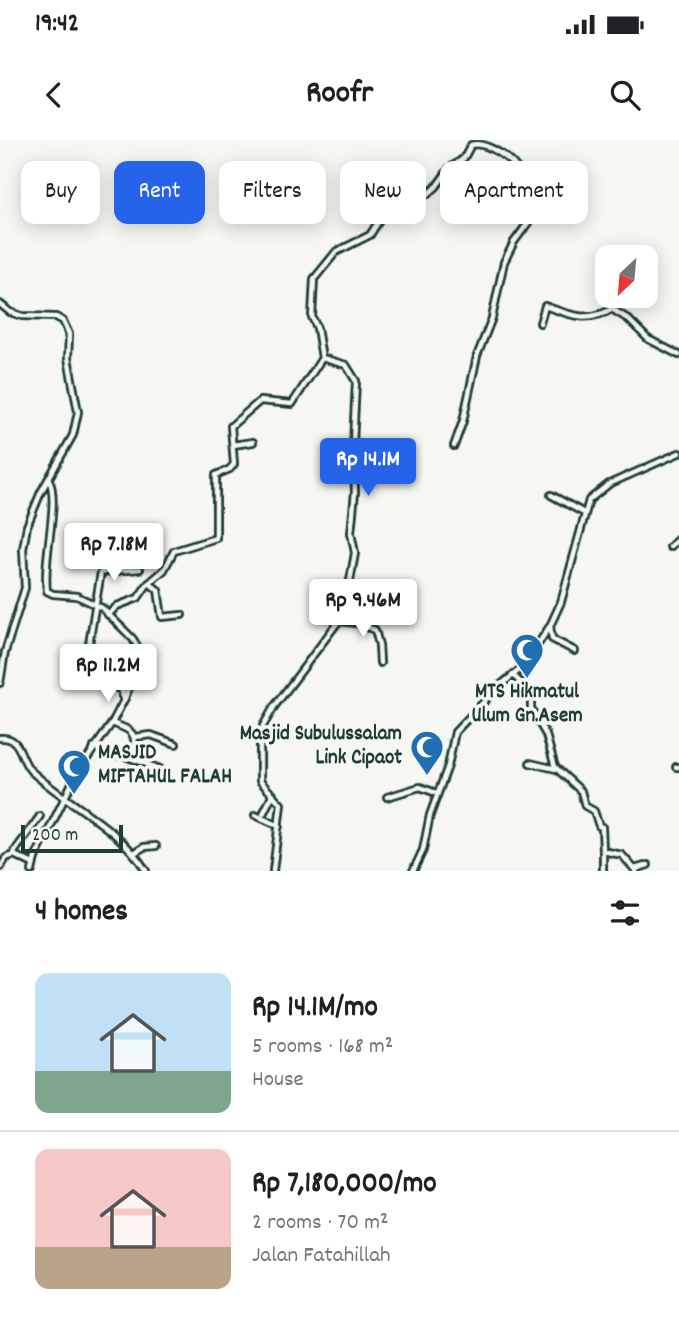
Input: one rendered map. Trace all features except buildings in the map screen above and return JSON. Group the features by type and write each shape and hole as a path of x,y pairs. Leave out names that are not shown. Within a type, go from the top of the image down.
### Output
{"street":[{"path":"108,615 117,606 138,598 149,583 164,570 174,551 216,538 216,474 232,468 232,424 260,401 292,404 322,358 317,328 312,317 314,279 336,252 370,235 393,205 428,194 449,169 464,158 475,141 495,147 518,171 521,186 539,190 528,223 504,262 492,318 477,356 463,421 454,446"},
{"path":"0,304 10,312 22,316 59,318 69,334 68,358 77,397 78,418 73,435 37,501 25,534 25,588 5,652 0,683"},
{"path":"540,324 545,306 560,313 597,317 612,309 639,328 649,339 679,355"},
{"path":"273,871 281,804 260,781 262,729 274,707 338,621 340,604 350,581 355,553 352,533 356,381 346,365 322,358"},
{"path":"233,445 253,442"},
{"path":"413,871 423,850 436,793 448,766 455,732 471,713 530,658 550,626 561,602 589,500 609,484 679,453"},
{"path":"32,871 77,773 113,723 125,698 132,678 137,644 97,607 77,596 48,593 47,572 54,493 49,480"},
{"path":"551,495 584,513"},
{"path":"670,547 679,538"},
{"path":"88,650 101,572 140,569"},
{"path":"149,583 158,592 162,617 182,615"},
{"path":"338,621 357,623 374,630 379,645 380,663"},
{"path":"550,626 551,639 575,651"},
{"path":"513,675 531,693 531,709 546,735 557,770"},
{"path":"115,687 123,691 122,696 125,698"},
{"path":"113,723 129,730 135,737 134,744"},
{"path":"135,737 151,736 176,744"},
{"path":"0,738 15,742 28,768 111,832 134,853 146,871"},
{"path":"94,747 160,769"},
{"path":"530,763 557,770 581,791 585,806 594,811 599,826 603,827 603,871"},
{"path":"387,797 420,788 436,793"},
{"path":"263,814 273,794"},
{"path":"255,815 279,826"},
{"path":"1,867 6,859 15,855 40,816"},
{"path":"134,853 144,847 156,846"},
{"path":"603,850 622,855 636,870 648,865"},
{"path":"15,855 33,864"}],"place":[{"name":"MTS Hikmatul Ulum Gn.Asem","path":"527,680"},
{"name":"Masjid Subulussalam Link Cipaot","path":"427,777"},
{"name":"MASJID MIFTAHUL FALAH","path":"74,796"}]}
